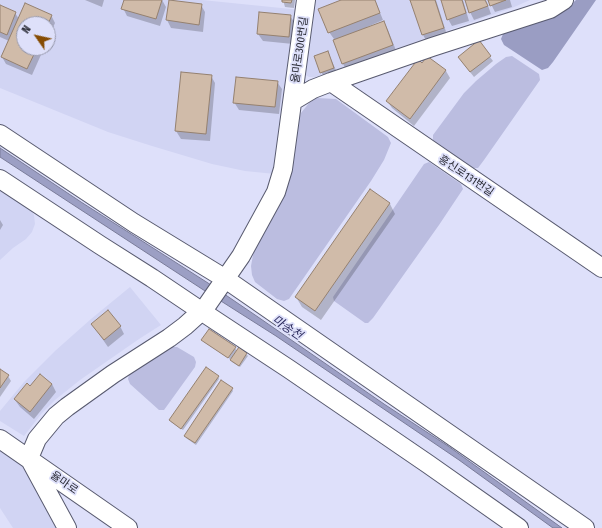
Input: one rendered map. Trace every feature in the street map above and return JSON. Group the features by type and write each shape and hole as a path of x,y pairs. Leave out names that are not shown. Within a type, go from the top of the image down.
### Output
{"street":[{"name":"율마로300번길","path":"29,458 37,439 56,416 113,374 169,338 203,310 224,278 241,256 276,192 283,169 306,0"},
{"path":"293,101 313,88 432,47 550,9 564,0"},
{"name":"흥신로131번길","path":"331,82 602,268"},
{"path":"0,134 134,223 224,278 585,528"},
{"path":"0,179 67,224 203,310 519,528"},
{"name":"율마로","path":"0,439 128,528"},
{"path":"29,458 67,528"}],"shaded area":[{"path":"0,0 202,0 301,10 275,174 245,171 212,164 108,132 0,88"},
{"path":"311,0 530,0 512,8 315,77 309,77 304,74"},
{"path":"576,0 596,0 548,68 542,70 504,45 501,39 503,34 554,16 564,11"},
{"path":"512,56 539,74 540,80 478,168 473,168 433,140 433,135 464,93 476,81 506,57"},
{"path":"317,98 336,99 388,137 391,143 384,160 371,181 289,299 284,301 277,299 255,282 252,275 251,266 253,255 301,113 309,103"},
{"path":"0,148 208,283 384,404 448,446 562,528 553,528 459,460 276,336 0,157"},
{"path":"429,162 461,184 463,189 373,318 368,323 365,323 334,301 333,297 424,164"},
{"path":"0,185 29,206 34,215 35,224 32,232 26,239 0,260"},
{"path":"130,287 161,325 80,380 55,400 42,413 24,436 0,421 0,411 24,382 55,351"},
{"path":"172,347 177,347 194,357 196,362 195,367 164,410 159,410 130,384 128,379 129,374"},
{"path":"0,450 17,461 28,472 58,528 13,528 0,508"}],"building":[{"path":"124,0 162,0 156,19 121,9"},
{"path":"169,0 202,4 199,25 166,20"},
{"path":"282,0 292,0 291,3 282,2"},
{"path":"341,0 375,0 380,13 328,33 318,9"},
{"path":"410,0 435,0 444,28 422,35"},
{"path":"441,0 462,0 466,13 447,20"},
{"path":"465,0 485,0 488,6 469,13"},
{"path":"488,0 506,0 490,6"},
{"path":"25,3 52,15 52,16 19,16"},
{"path":"0,5 16,12 7,35 0,32"},
{"path":"259,12 291,15 289,37 257,34"},
{"path":"384,21 393,45 342,64 333,40"},
{"path":"16,23 16,56 33,56 27,69 1,57"},
{"path":"479,40 491,56 470,72 458,57"},
{"path":"328,51 334,68 320,73 314,56"},
{"path":"427,56 446,70 410,119 386,101 418,59 422,63"},
{"path":"181,72 212,75 206,134 175,131"},
{"path":"236,77 278,81 275,107 233,103"},
{"path":"370,189 390,203 315,311 295,297"},
{"path":"108,310 121,326 104,340 91,324"},
{"path":"209,329 236,347 228,358 201,340"},
{"path":"239,347 247,353 239,366 230,360"},
{"path":"206,367 219,376 181,429 169,420"},
{"path":"0,369 9,375 0,388"},
{"path":"40,374 52,384 30,412 14,399 27,383 30,386"},
{"path":"221,380 233,388 195,443 184,436"}],"water label":[{"name":"마송천","path":"287,328"}]}
